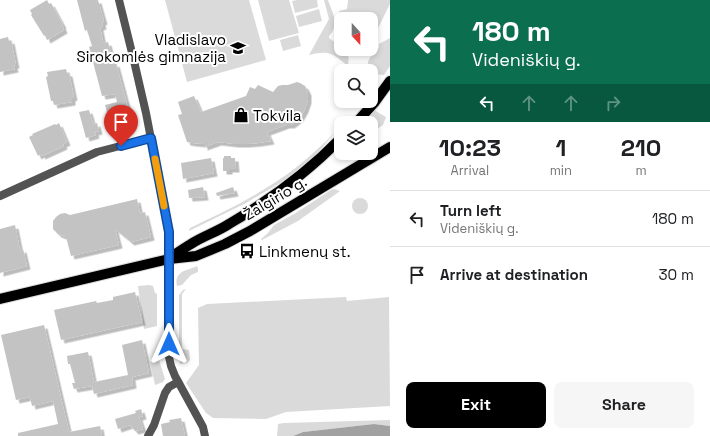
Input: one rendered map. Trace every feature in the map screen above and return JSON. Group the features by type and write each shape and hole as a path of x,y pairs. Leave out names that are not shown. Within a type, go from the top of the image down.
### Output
{"main road":[{"path":"362,116 390,81"},
{"name":"Žalgirio g.","path":"169,259 190,244 227,226 257,208 316,163 334,145"},
{"name":"Žalgirio g.","path":"0,299 169,259 196,256 225,244 250,231 390,147"}],"street":[{"path":"119,0 151,138 169,232 169,357 178,382 203,427 205,436"},
{"path":"0,196 92,154 151,138"},
{"path":"148,436 154,425 165,393 169,388 178,382"}],"shaded area":[{"path":"165,0 249,0 266,60 187,82"},
{"path":"258,0 289,0 299,33 269,41"},
{"path":"317,0 318,7 295,13 292,1"},
{"path":"324,0 328,0 334,18 334,28 329,38 334,42 334,56 327,53 309,55 329,19"},
{"path":"348,0 390,0 390,4 378,28 378,12 339,12 347,9"},
{"path":"319,9 322,21 299,27 296,16"},
{"path":"298,35 301,46 283,51 280,40"},
{"path":"390,38 390,66 384,75 378,74 378,64 368,64 371,56 378,56 379,44"},
{"path":"335,56 348,56 348,64 345,64"},
{"path":"374,110 386,117 383,125 378,128 378,116 369,116"},
{"path":"334,133 311,160 280,183 244,204 189,231 190,228 241,203 281,179 308,158"},
{"path":"334,189 340,191 298,221 262,240 261,239 274,225"},
{"path":"357,198 363,198 368,203 366,212 363,214 357,214 352,209 352,203"},
{"path":"197,266 198,272 191,275 182,285 177,286 177,277 179,274"},
{"path":"138,286 153,286 155,293 157,294 157,326 144,329"},
{"path":"186,289 182,294 182,349 189,350 190,360 187,363 180,364 179,295"},
{"path":"346,297 347,301 389,297 390,406 286,412 266,419 213,418 206,413 186,383 199,365 198,308 207,304"},
{"path":"159,360 165,379 163,382 155,385 150,362"},
{"path":"390,420 390,426 374,424 303,432 293,436 277,436 278,424 284,423"},
{"path":"374,424 390,426 390,436 293,436 303,432"}],"building":[{"path":"47,0 49,4 51,3 63,25 64,30 47,40 31,15 30,10"},
{"path":"77,0 98,0 104,21 102,22 103,26 100,27 103,43 108,42 114,64 116,63 131,119 129,119 130,123 111,128 105,105 117,102 115,94 102,96 89,47 92,46 87,30 85,31"},
{"path":"8,37 9,41 11,40 16,65 14,65 15,69 0,72 0,39"},
{"path":"66,69 67,73 69,73 74,97 72,98 72,102 54,105 53,101 51,101 46,77 48,76 47,72"},
{"name":"Tokvila","path":"297,82 305,86 308,92 308,100 305,109 300,118 291,125 286,125 267,132 271,141 245,144 218,142 204,147 204,144 187,142 178,115 182,114 178,102 194,96 201,112 246,96 250,87 255,89 258,85 273,92 278,86"},
{"path":"89,110 93,124 97,123 99,131 95,132 96,135 86,138 79,112"},
{"path":"59,123 67,142 63,144 64,146 42,156 41,154 38,156 29,137 33,135 32,134"},
{"path":"224,156 231,156 231,158 235,158 236,169 223,171"},
{"path":"211,158 214,173 183,179 181,163"},
{"path":"203,187 205,197 189,198 188,190"},
{"path":"233,187 235,193 217,196 216,193"},
{"path":"137,199 140,213 145,212 151,237 131,242 115,229 119,245 71,256 66,237 58,234 53,229 53,221 60,214 65,213 70,215"},
{"path":"15,225 20,250 23,249 27,266 0,273 0,229"},
{"path":"135,292 142,322 61,340 54,310 96,301 97,303 113,300 113,297"},
{"path":"44,325 69,432 100,426 102,436 18,436 18,433 58,424 53,401 32,406 30,397 16,400 1,335"},
{"path":"142,340 149,373 132,377 133,385 94,394 92,386 74,389 72,383 75,383 70,364 68,364 67,356 88,352 94,382 128,375 122,345"},
{"path":"141,409 143,416 139,417 143,429 135,431 130,425 118,429 115,419 136,413 135,411"},
{"path":"181,418 185,436 163,436 161,424 170,422 169,420"}],"slow traffic":[{"path":"155,159 164,206"}],"place":[{"name":"Vladislavo Sirokomlės gimnazija","path":"238,48"},
{"name":"Tokvila","path":"241,115"},
{"name":"Linkmenų st.","path":"247,251"}],"route":[{"path":"121,146 151,138 169,232 169,344"}]}
